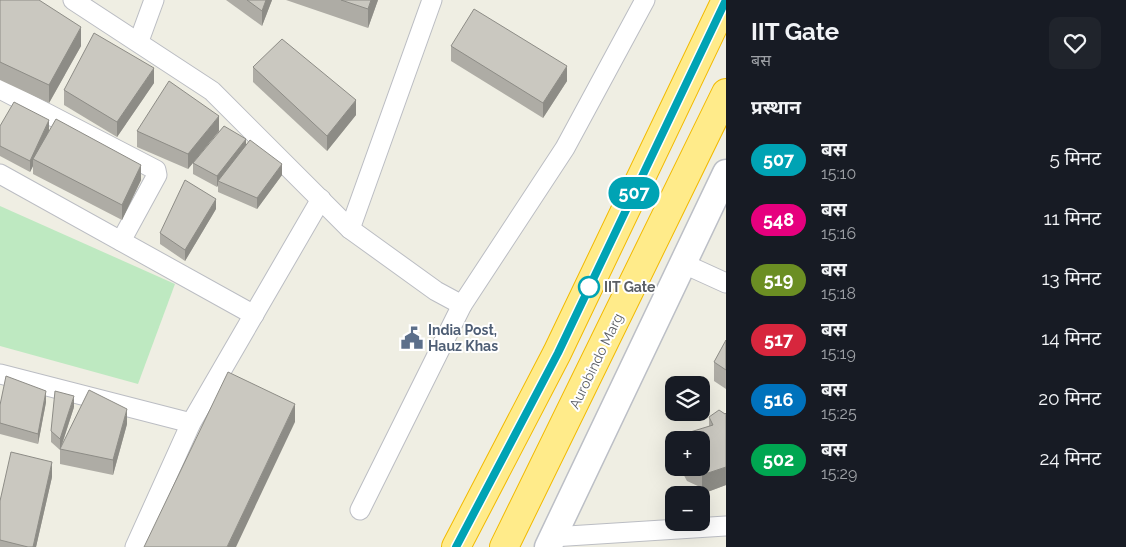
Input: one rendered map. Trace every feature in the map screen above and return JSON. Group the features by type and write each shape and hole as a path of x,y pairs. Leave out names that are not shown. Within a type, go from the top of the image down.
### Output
{"highway":[{"path":"456,547 558,353 726,0"},
{"name":"Aurobindo Marg","path":"504,547 726,93"}],"street":[{"path":"73,0 212,91 350,229 436,291 462,305"},
{"path":"139,42 154,0"},
{"path":"350,229 432,0"},
{"path":"360,510 462,305 564,148 645,0"},
{"path":"0,89 156,170 157,175 120,241"},
{"path":"550,542 726,173"},
{"path":"0,174 254,315"},
{"path":"136,547 191,422 320,199"},
{"path":"682,263 726,283"},
{"path":"0,374 191,422"},
{"path":"550,542 726,526"}],"green space":[{"path":"0,206 175,284 138,384 0,346"}],"building":[{"path":"0,0 39,0 81,27 49,85 0,62"},
{"path":"247,0 266,0 262,11"},
{"path":"341,0 371,0 368,9"},
{"path":"474,9 567,66 543,103 451,46"},
{"path":"94,33 154,68 117,122 64,90"},
{"path":"282,39 356,100 327,136 253,67"},
{"path":"169,81 219,116 188,154 137,131"},
{"path":"14,102 49,120 30,161 0,146 0,126"},
{"path":"56,119 141,165 122,205 33,159"},
{"path":"224,126 246,139 217,176 193,163"},
{"path":"250,140 282,164 257,198 218,181"},
{"path":"185,180 216,199 185,250 160,233"},
{"path":"726,340 726,370 714,362"},
{"path":"228,372 295,404 227,547 144,547"},
{"path":"6,376 46,391 38,434 0,423 0,405"},
{"path":"89,390 127,409 113,460 60,449"},
{"path":"55,391 74,396 60,439 51,431"},
{"path":"719,410 726,413 726,467 710,472 710,431 694,431 713,425 710,416"},
{"path":"11,452 52,462 33,547 0,540 0,501"}],"bus line":[{"name":"507","path":"456,547 558,353 726,0"}],"place":[{"name":"IIT Gate","path":"589,287"},
{"name":"India Post, Hauz Khas","path":"412,338"}]}
